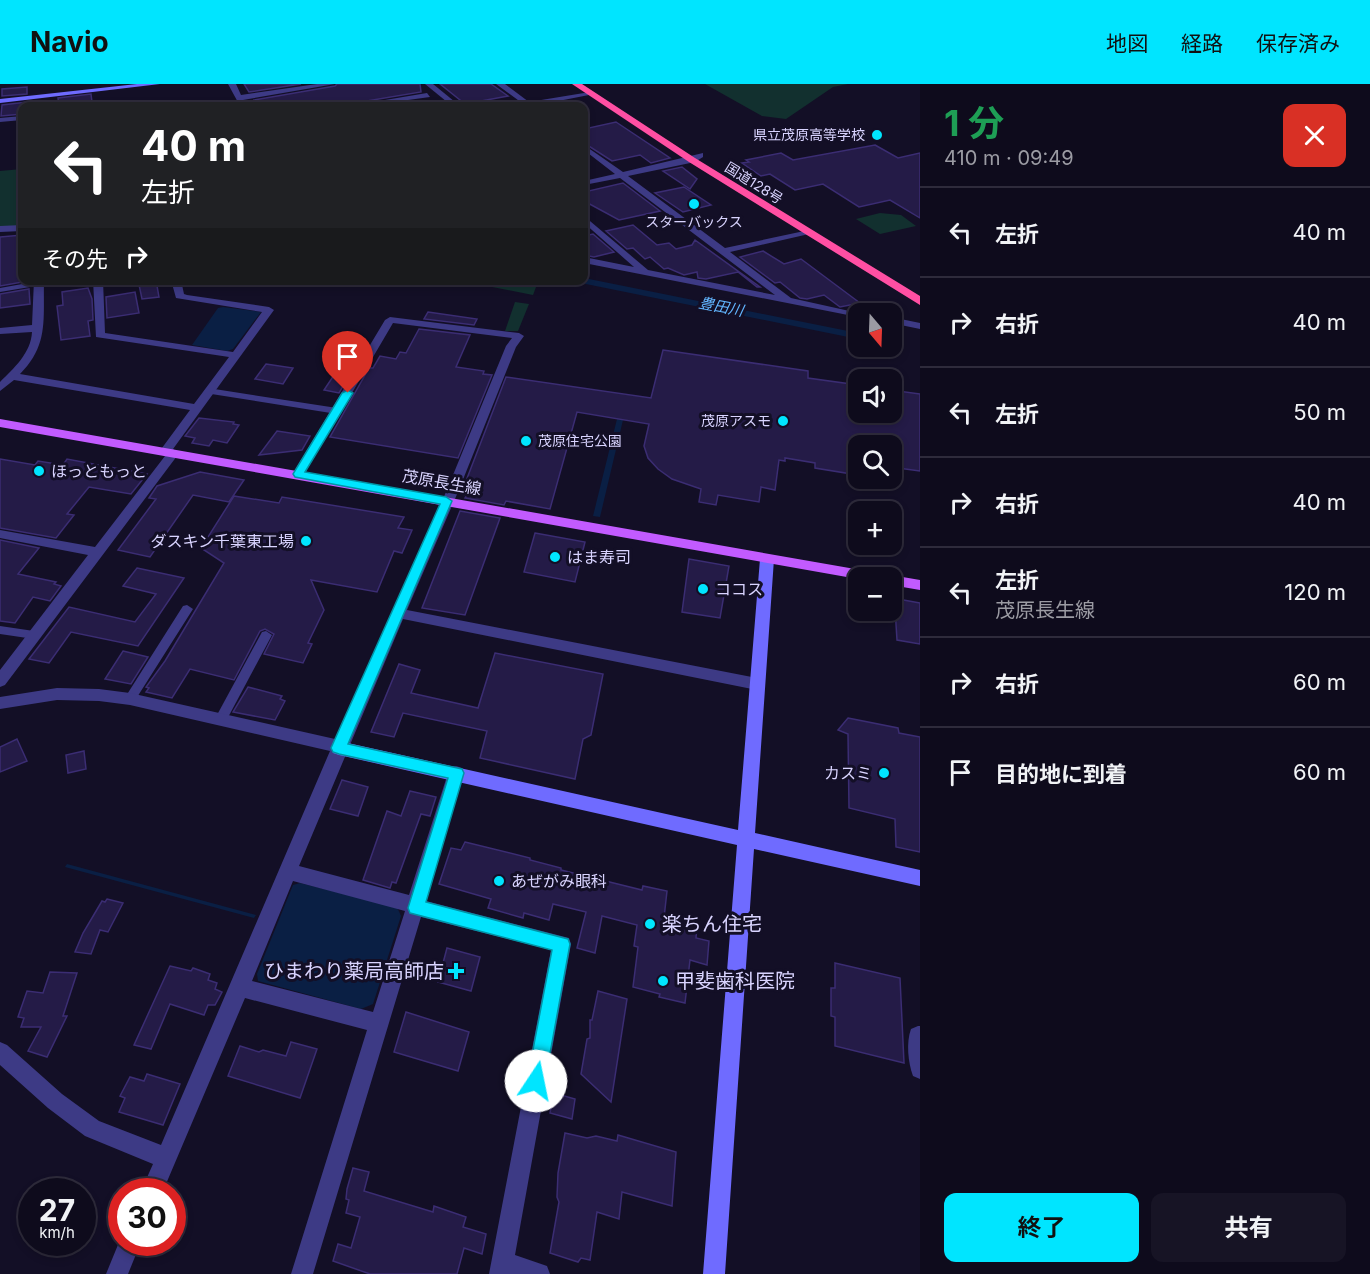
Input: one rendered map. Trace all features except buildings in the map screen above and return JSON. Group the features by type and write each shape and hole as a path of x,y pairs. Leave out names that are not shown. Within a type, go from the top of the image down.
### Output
{"highway":[{"name":"国道128号","path":"576,84 590,89 806,232 918,295"},
{"name":"国道128号","path":"590,89 692,156 918,295"}],"main road":[{"name":"茂原長生線","path":"0,423 848,573"},
{"path":"902,582 920,585"}],"street":[{"path":"0,101 33,102 156,84"},
{"path":"232,84 241,102"},
{"path":"239,98 331,84"},
{"path":"429,84 451,102"},
{"path":"500,84 521,102"},
{"path":"541,102 590,89"},
{"path":"373,102 424,92 434,101"},
{"path":"0,120 18,118"},
{"path":"588,150 790,302"},
{"path":"588,182 617,172 692,156"},
{"path":"588,175 617,172"},
{"path":"588,222 645,272"},
{"path":"0,229 18,228"},
{"path":"723,251 806,232"},
{"path":"588,261 848,312"},
{"path":"0,388 33,351 38,341 39,285"},
{"path":"98,285 100,334 235,355"},
{"path":"0,681 97,552 169,452 208,391 269,310 185,298 180,296 177,285"},
{"path":"158,1178 511,346 519,336 390,320 298,474"},
{"path":"902,322 920,326"},
{"path":"0,331 38,328"},
{"path":"11,376 197,408"},
{"path":"0,534 97,552"},
{"path":"714,1274 767,559"},
{"path":"397,613 757,684"},
{"path":"0,703 57,694 99,695 130,699 920,879"},
{"path":"302,1274 456,773"},
{"path":"287,871 398,899 416,908 562,944 501,1268 539,1274"},
{"path":"240,987 380,1023"},
{"path":"920,1036 918,1036 920,1069"},
{"path":"0,1052 55,1101 93,1129 166,1158"},
{"path":"117,1274 124,1256"}],"lane":[{"path":"0,290 24,285"},
{"path":"208,391 337,411"},
{"path":"130,699 187,609"},
{"path":"0,630 34,635"},
{"path":"221,719 266,635"}],"green space":[{"path":"705,84 848,84 833,87 786,119 762,116"},
{"path":"18,169 18,226 0,228 0,171"},
{"path":"880,213 901,215 916,226 880,234 856,219"},
{"path":"482,285 536,287 533,295"},
{"path":"515,302 529,304 518,331 505,331"}],"water":[{"name":"豊田川","path":"588,279 848,331 848,337 588,284"},
{"path":"218,308 261,312 233,349 227,351 192,345"},
{"path":"617,419 623,420 600,517 593,516"},
{"path":"67,864 256,915 254,918 65,867"},
{"path":"300,883 397,907 401,916 373,1004 361,1009 258,981 257,974 293,885"}],"place":[{"name":"県立茂原高等学校","path":"877,135"},
{"name":"スターバックス","path":"694,204"},
{"name":"茂原アスモ","path":"783,421"},
{"name":"茂原住宅公園","path":"526,441"},
{"name":"ほっともっと","path":"39,471"},
{"name":"ダスキン千葉東工場","path":"306,541"},
{"name":"はま寿司","path":"555,557"},
{"name":"ココス","path":"703,589"},
{"name":"カスミ","path":"884,773"},
{"name":"あぜがみ眼科","path":"499,881"},
{"name":"楽ちん住宅","path":"650,924"},
{"name":"ひまわり薬局高師店","path":"456,971"},
{"name":"甲斐歯科医院","path":"663,981"}],"route":[{"path":"348,393 298,474 446,501 339,748 456,773 416,908 562,944 536,1081"}]}
